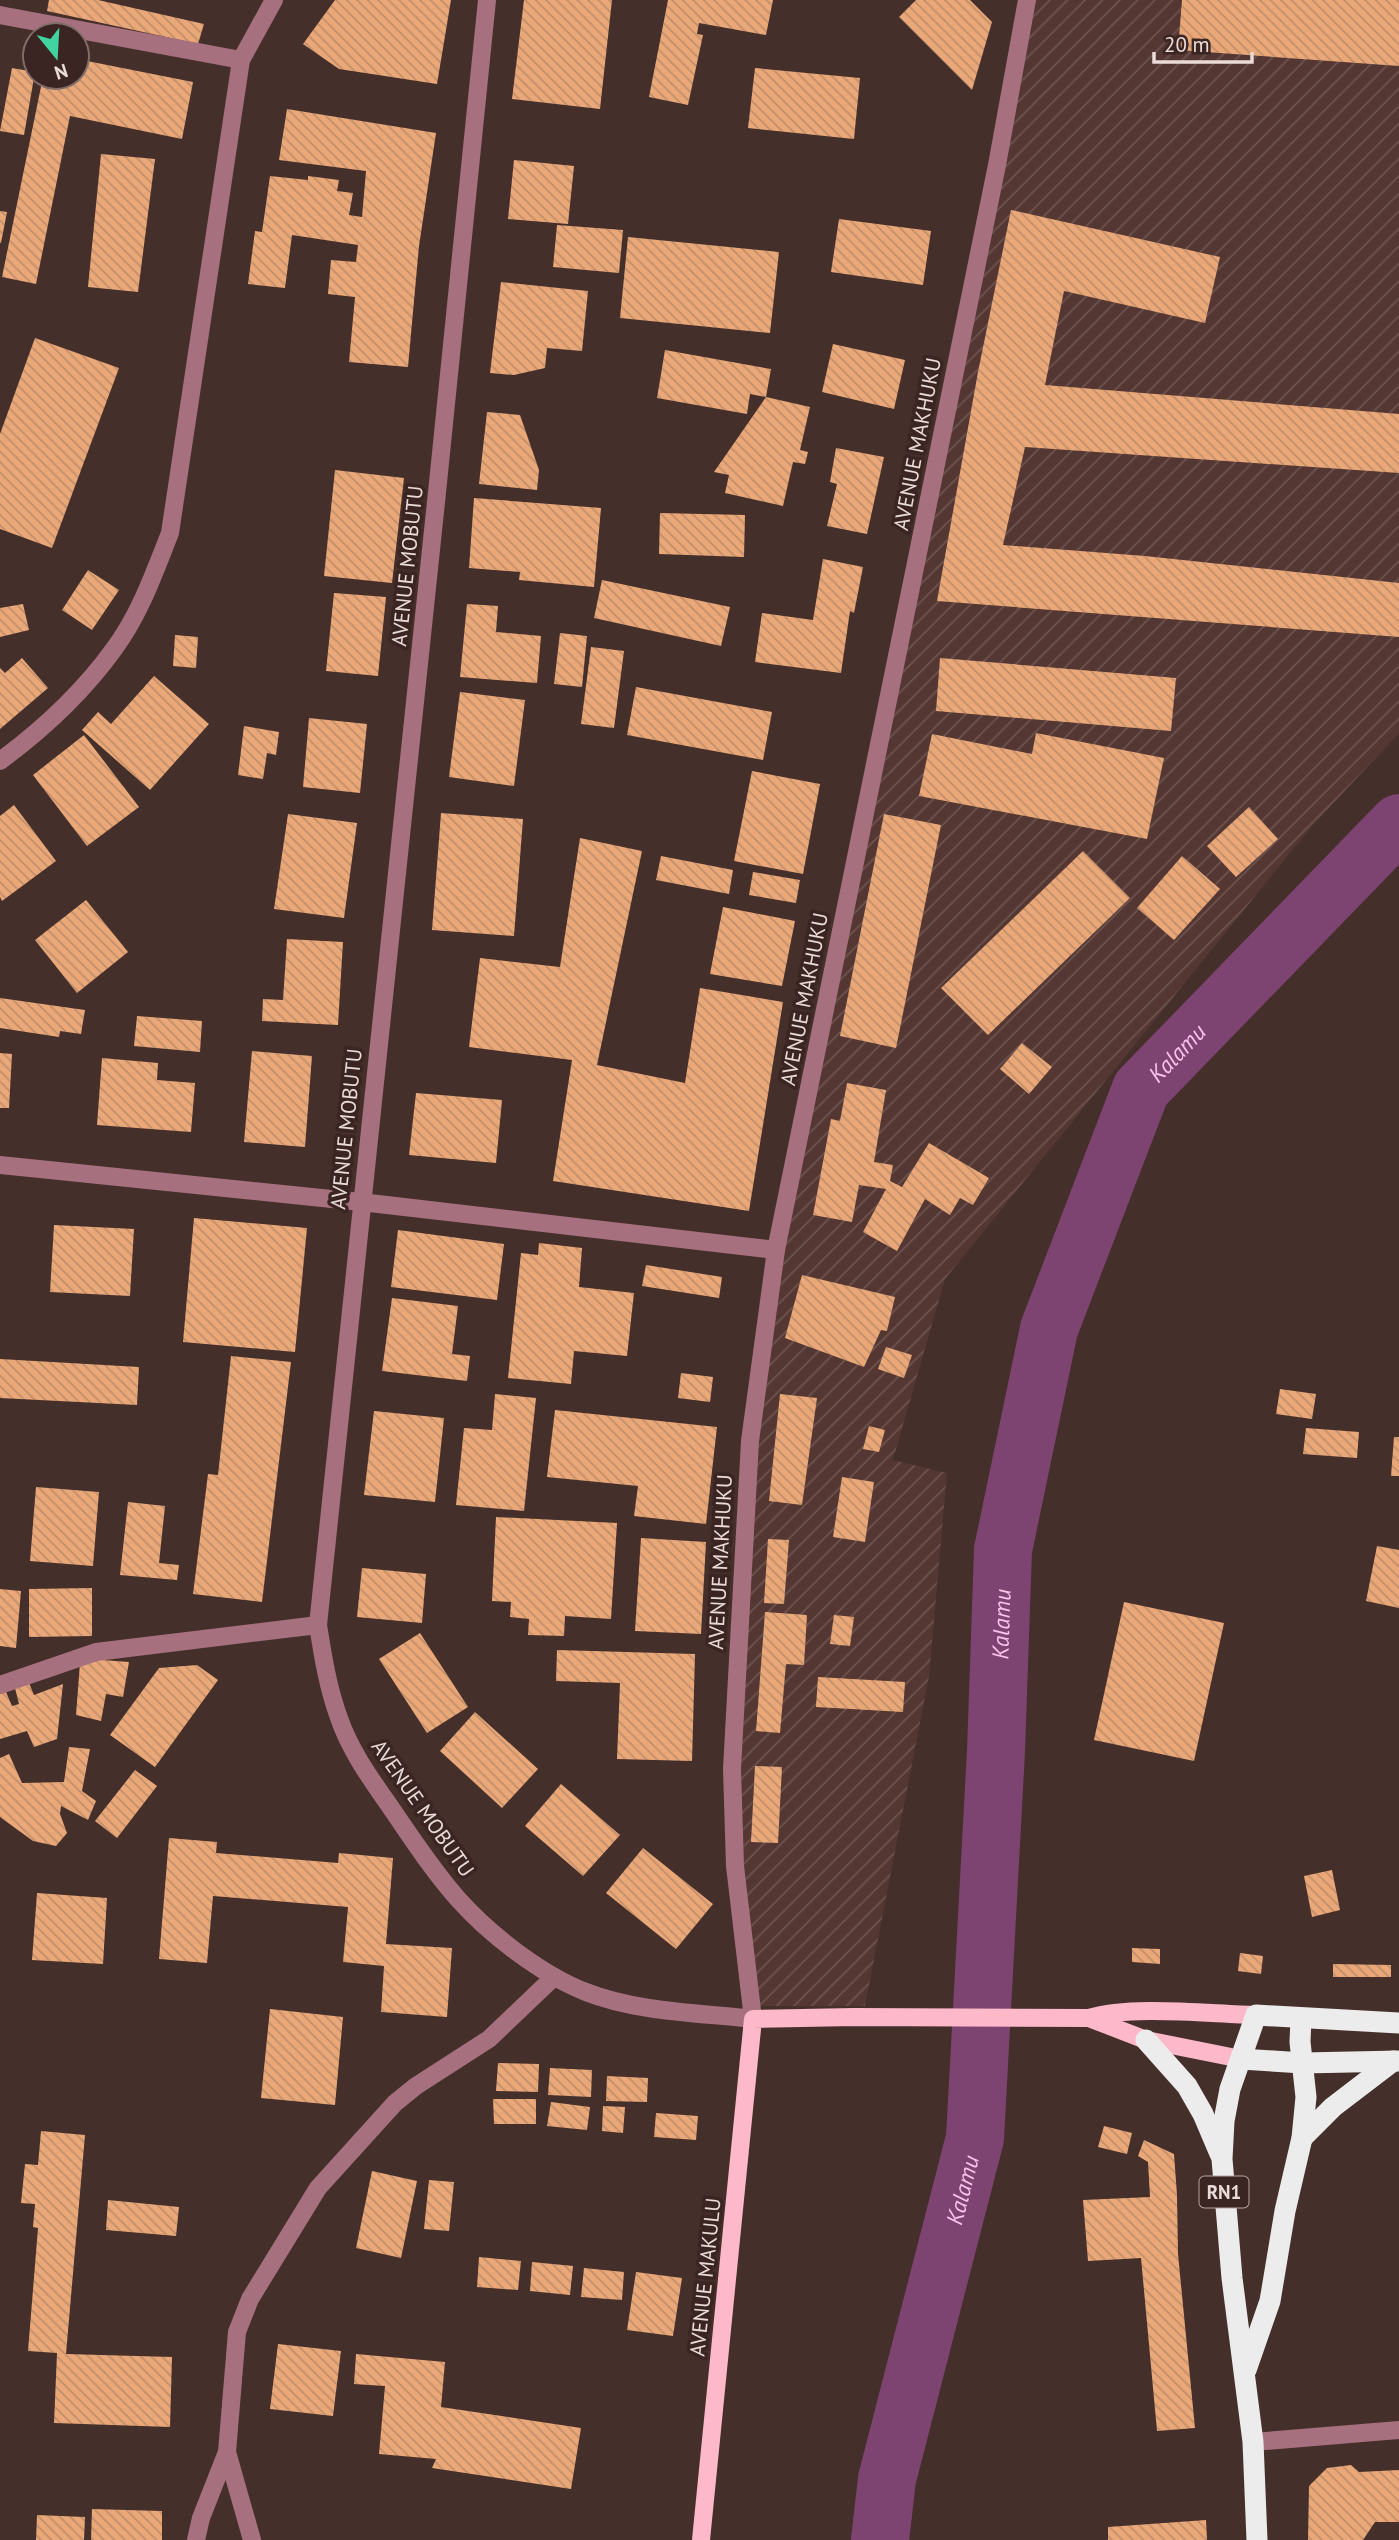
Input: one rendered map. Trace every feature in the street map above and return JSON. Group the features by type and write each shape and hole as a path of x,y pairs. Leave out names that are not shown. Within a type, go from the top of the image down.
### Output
{"highway":[{"path":"1256,2015 1399,2023"},
{"name":"RN1","path":"1256,2015 1230,2088 1224,2121 1222,2159 1232,2278 1253,2442 1257,2540"},
{"name":"RN1","path":"1246,2372 1270,2301 1285,2211 1302,2138 1306,2097 1301,2018"},
{"path":"1146,2039 1187,2086 1203,2114 1222,2159"},
{"path":"1241,2059 1303,2063 1396,2061"},
{"path":"1302,2138 1333,2107 1396,2061"}],"main road":[{"path":"754,2019 1089,2018 1118,2013 1256,2015"},
{"path":"1089,2018 1146,2039 1241,2059"},
{"name":"AVENUE MAKULU","path":"701,2540 754,2019"}],"street":[{"path":"0,761 36,735 115,648 146,594 170,533 241,60 274,0"},
{"name":"AVENUE MOBUTU","path":"487,0 318,1625 324,1666 339,1720 362,1765 408,1833 459,1900 500,1938 554,1977 588,1993 635,2005 754,2019"},
{"name":"AVENUE MAKHUKU","path":"754,2019 735,1866 732,1769 750,1441 776,1250 997,164 1027,0"},
{"path":"0,15 241,60"},
{"path":"0,1165 361,1202 776,1250"},
{"path":"0,1685 96,1652 318,1625"},
{"path":"196,2540 201,2518 227,2452 237,2332 250,2299 318,2188 395,2102 489,2039 554,1977"},
{"path":"1253,2442 1399,2430"},
{"path":"227,2452 251,2540"}],"shaded area":[{"path":"1028,0 1399,0 1399,733 1312,826 945,1279 893,1460 947,1473 929,1676 865,2006 745,2006 735,1809 751,1493 787,1230"}],"building":[{"path":"49,0 98,0 204,24 198,44 47,11"},
{"path":"335,0 451,0 437,84 339,69 303,44"},
{"path":"524,0 612,0 600,109 512,99"},
{"path":"668,0 773,0 766,35 699,23 697,34 703,35 688,105 649,97"},
{"path":"916,0 970,0 992,22 972,90 899,17"},
{"path":"1182,0 1399,0 1399,66 1178,50"},
{"path":"91,62 193,82 182,139 70,116 36,284 2,277 40,91 91,91"},
{"path":"12,68 21,70 21,91 32,91 24,135 0,131"},
{"path":"755,68 860,78 854,139 748,128"},
{"path":"287,109 436,133 419,246 408,367 349,362 355,297 328,294 331,260 356,262 358,245 292,235 285,288 248,284 255,231 262,232 270,176 308,180 308,176 339,180 337,191 353,193 349,215 362,217 366,171 279,160"},
{"path":"101,154 155,159 138,292 88,287"},
{"path":"514,160 574,166 568,224 508,219"},
{"path":"1011,210 1220,257 1205,323 1064,291 1045,385 1399,414 1399,473 1025,447 1003,545 1145,556 1399,583 1399,637 937,601 978,372"},
{"path":"0,211 7,212 1,243 0,243"},
{"path":"839,219 931,231 923,285 831,272"},
{"path":"557,225 623,230 619,273 553,267"},
{"path":"628,237 779,252 770,333 620,318"},
{"path":"501,282 588,291 582,351 547,348 545,368 514,375 490,373"},
{"path":"35,338 119,368 52,548 0,529 0,434"},
{"path":"833,344 905,360 894,409 822,392"},
{"path":"665,350 771,369 766,397 750,394 747,414 657,398"},
{"path":"766,397 810,407 800,450 808,452 805,464 793,462 783,506 725,493 729,475 714,472"},
{"path":"487,412 520,415 539,470 537,490 479,484"},
{"path":"836,448 884,457 867,534 827,526 837,484 830,482"},
{"path":"335,470 404,478 392,583 324,576"},
{"path":"474,498 601,508 594,587 519,580 520,572 469,568"},
{"path":"660,513 745,515 744,557 659,554"},
{"path":"823,559 863,567 854,613 850,611 841,673 755,662 762,613 813,620"},
{"path":"88,570 119,590 92,630 62,610"},
{"path":"602,580 730,607 721,646 594,618"},
{"path":"334,593 386,597 378,676 326,671"},
{"path":"23,604 29,630 0,637 0,608"},
{"path":"467,604 498,606 496,632 541,636 537,683 460,677"},
{"path":"560,633 587,636 582,687 554,684"},
{"path":"175,635 198,637 196,668 173,666"},
{"path":"591,647 624,651 614,728 581,724"},
{"path":"22,658 48,688 0,729 0,668 5,673"},
{"path":"940,658 1176,678 1171,731 936,711"},
{"path":"154,676 209,724 150,790 82,730 98,712 111,724"},
{"path":"636,687 772,712 763,760 627,735"},
{"path":"460,692 525,700 514,786 449,777"},
{"path":"309,718 367,724 360,793 303,787"},
{"path":"244,726 279,732 276,755 267,753 263,779 238,775"},
{"path":"1036,733 1164,758 1147,839 919,796 932,734 1032,754"},
{"path":"84,735 139,807 87,846 33,775"},
{"path":"752,771 820,784 803,874 734,861"},
{"path":"14,805 56,861 2,901 0,816"},
{"path":"1249,807 1278,839 1236,877 1207,846"},
{"path":"441,813 523,819 514,936 432,930"},
{"path":"288,814 357,823 344,918 274,909"},
{"path":"884,814 941,825 896,1048 840,1036"},
{"path":"580,838 642,851 597,1065 685,1083 700,988 783,1002 749,1211 553,1181 572,1060 469,1047 480,958 560,967"},
{"path":"1083,851 1130,898 988,1035 941,988"},
{"path":"661,856 733,870 729,894 656,880"},
{"path":"1182,856 1220,889 1174,940 1137,908"},
{"path":"753,872 800,880 796,903 749,895"},
{"path":"86,900 128,952 77,993 35,940"},
{"path":"723,907 795,921 782,986 710,974"},
{"path":"287,939 343,942 338,1025 262,1021 263,999 283,1000"},
{"path":"0,998 85,1010 81,1034 60,1031 59,1037 0,1028"},
{"path":"137,1016 202,1021 200,1052 134,1046"},
{"path":"1022,1043 1052,1067 1029,1094 1000,1069"},
{"path":"252,1051 312,1056 305,1147 244,1142"},
{"path":"0,1053 12,1054 9,1108 0,1108"},
{"path":"102,1058 158,1063 157,1080 195,1083 191,1132 97,1125"},
{"path":"847,1083 886,1090 874,1162 893,1165 890,1181 902,1187 929,1143 989,1178 973,1205 960,1198 950,1215 925,1199 897,1251 863,1232 886,1189 859,1185 852,1222 813,1215 831,1119 840,1121"},
{"path":"416,1093 502,1100 496,1163 409,1155"},
{"path":"194,1218 307,1228 295,1352 183,1342"},
{"path":"54,1225 134,1229 130,1296 50,1292"},
{"path":"398,1230 504,1244 497,1300 391,1287"},
{"path":"539,1243 582,1248 579,1287 634,1293 627,1356 574,1351 571,1384 508,1378 521,1253 538,1255"},
{"path":"646,1265 722,1277 719,1298 642,1286"},
{"path":"802,1275 895,1297 887,1331 881,1330 864,1367 785,1338"},
{"path":"392,1298 458,1306 452,1354 470,1356 467,1381 382,1371"},
{"path":"886,1347 912,1355 904,1378 878,1369"},
{"path":"231,1356 291,1362 262,1602 193,1594 208,1474 218,1475"},
{"path":"0,1359 139,1367 137,1405 0,1398"},
{"path":"681,1373 713,1377 710,1402 678,1398"},
{"path":"1280,1389 1316,1394 1312,1419 1276,1414"},
{"path":"495,1394 536,1398 524,1511 456,1505 464,1428 492,1430"},
{"path":"780,1394 817,1398 802,1505 769,1501"},
{"path":"555,1410 717,1427 706,1524 634,1516 638,1486 547,1477"},
{"path":"374,1411 444,1418 435,1502 364,1495"},
{"path":"869,1426 885,1430 879,1452 863,1449"},
{"path":"1306,1428 1359,1432 1357,1458 1303,1454"},
{"path":"1394,1437 1399,1437 1399,1476 1391,1476"},
{"path":"842,1477 874,1482 865,1542 833,1537"},
{"path":"36,1487 99,1492 93,1566 30,1561"},
{"path":"128,1502 165,1506 159,1563 179,1565 177,1580 120,1575"},
{"path":"496,1517 617,1523 611,1619 565,1616 564,1636 528,1635 529,1619 510,1617 511,1602 492,1601"},
{"path":"641,1538 706,1542 701,1634 635,1631"},
{"path":"768,1539 789,1540 784,1604 764,1603"},
{"path":"1377,1546 1399,1550 1399,1608 1366,1601"},
{"path":"362,1568 426,1574 422,1623 357,1617"},
{"path":"92,1588 92,1636 29,1637 29,1589"},
{"path":"0,1589 21,1591 16,1648 0,1646"},
{"path":"1124,1602 1224,1623 1194,1761 1094,1740"},
{"path":"765,1612 807,1615 804,1665 786,1664 780,1733 756,1731"},
{"path":"834,1615 854,1617 850,1646 830,1644"},
{"path":"420,1633 468,1707 427,1733 379,1659"},
{"path":"557,1650 695,1654 692,1761 617,1759 620,1683 556,1681"},
{"path":"89,1659 129,1662 123,1697 106,1694 101,1721 76,1715 80,1663"},
{"path":"197,1665 218,1680 155,1767 110,1735 159,1668"},
{"path":"818,1677 905,1682 903,1712 816,1707"},
{"path":"29,1683 34,1695 63,1684 57,1739 34,1747 27,1731 0,1739 0,1694 6,1692 12,1706 19,1704 15,1688"},
{"path":"475,1712 538,1769 502,1808 440,1751"},
{"path":"69,1747 90,1749 82,1791 96,1801 88,1820 61,1806 60,1814 67,1833 56,1846 33,1841 0,1817 0,1758 9,1754 22,1783 64,1782"},
{"path":"755,1766 782,1767 778,1843 751,1842"},
{"path":"135,1770 157,1786 117,1838 95,1821"},
{"path":"561,1784 620,1835 583,1876 525,1826"},
{"path":"169,1838 217,1842 216,1853 338,1863 339,1853 393,1858 386,1944 452,1948 447,2017 381,2012 384,1966 343,1962 348,1907 213,1896 207,1963 159,1959"},
{"path":"643,1848 713,1904 676,1949 606,1893"},
{"path":"1332,1870 1340,1910 1312,1917 1304,1876"},
{"path":"37,1893 107,1898 103,1964 32,1960"},
{"path":"1132,1948 1160,1949 1160,1964 1132,1962"},
{"path":"1240,1953 1263,1956 1261,1974 1238,1971"},
{"path":"1333,1964 1391,1965 1391,1977 1333,1977"},
{"path":"270,2009 343,2017 335,2105 261,2098"},
{"path":"498,2063 539,2064 538,2092 496,2091"},
{"path":"550,2068 592,2070 591,2097 548,2095"},
{"path":"607,2076 648,2078 647,2102 606,2101"},
{"path":"493,2099 536,2099 536,2124 494,2124"},
{"path":"551,2102 590,2107 587,2130 547,2126"},
{"path":"603,2106 625,2107 623,2133 602,2131"},
{"path":"656,2113 698,2116 696,2140 654,2137"},
{"path":"1104,2126 1132,2133 1127,2154 1098,2147"},
{"path":"41,2131 85,2135 66,2354 172,2357 170,2427 54,2423 57,2353 28,2351 38,2228 33,2227 35,2204 21,2203 25,2164 38,2165"},
{"path":"1144,2140 1174,2154 1178,2254 1195,2428 1157,2431 1141,2258 1088,2261 1083,2200 1150,2197 1148,2162 1138,2156"},
{"path":"372,2171 417,2181 401,2258 356,2248"},
{"path":"429,2180 454,2182 449,2231 424,2229"},
{"path":"108,2200 179,2207 176,2236 106,2230"},
{"path":"479,2257 521,2261 518,2290 477,2287"},
{"path":"532,2262 573,2266 570,2295 530,2291"},
{"path":"584,2268 624,2272 622,2300 581,2297"},
{"path":"636,2272 682,2278 673,2336 627,2330"},
{"path":"278,2344 341,2351 333,2416 270,2409"},
{"path":"356,2354 445,2362 441,2407 581,2428 571,2489 432,2468 436,2459 379,2454 385,2386 354,2384"},
{"path":"1351,2465 1359,2472 1399,2470 1399,2522 1375,2522 1363,2540 1308,2540 1309,2486 1327,2468"},
{"path":"92,2509 162,2511 162,2540 91,2540"},
{"path":"37,2515 85,2517 84,2540 36,2540"},
{"path":"1206,2520 1207,2540 1108,2540 1108,2527"}],"waterway":[{"name":"Kalamu","path":"880,2540 887,2479 975,2138 996,1751 1003,1550 1049,1329 1141,1089 1399,823"}]}
